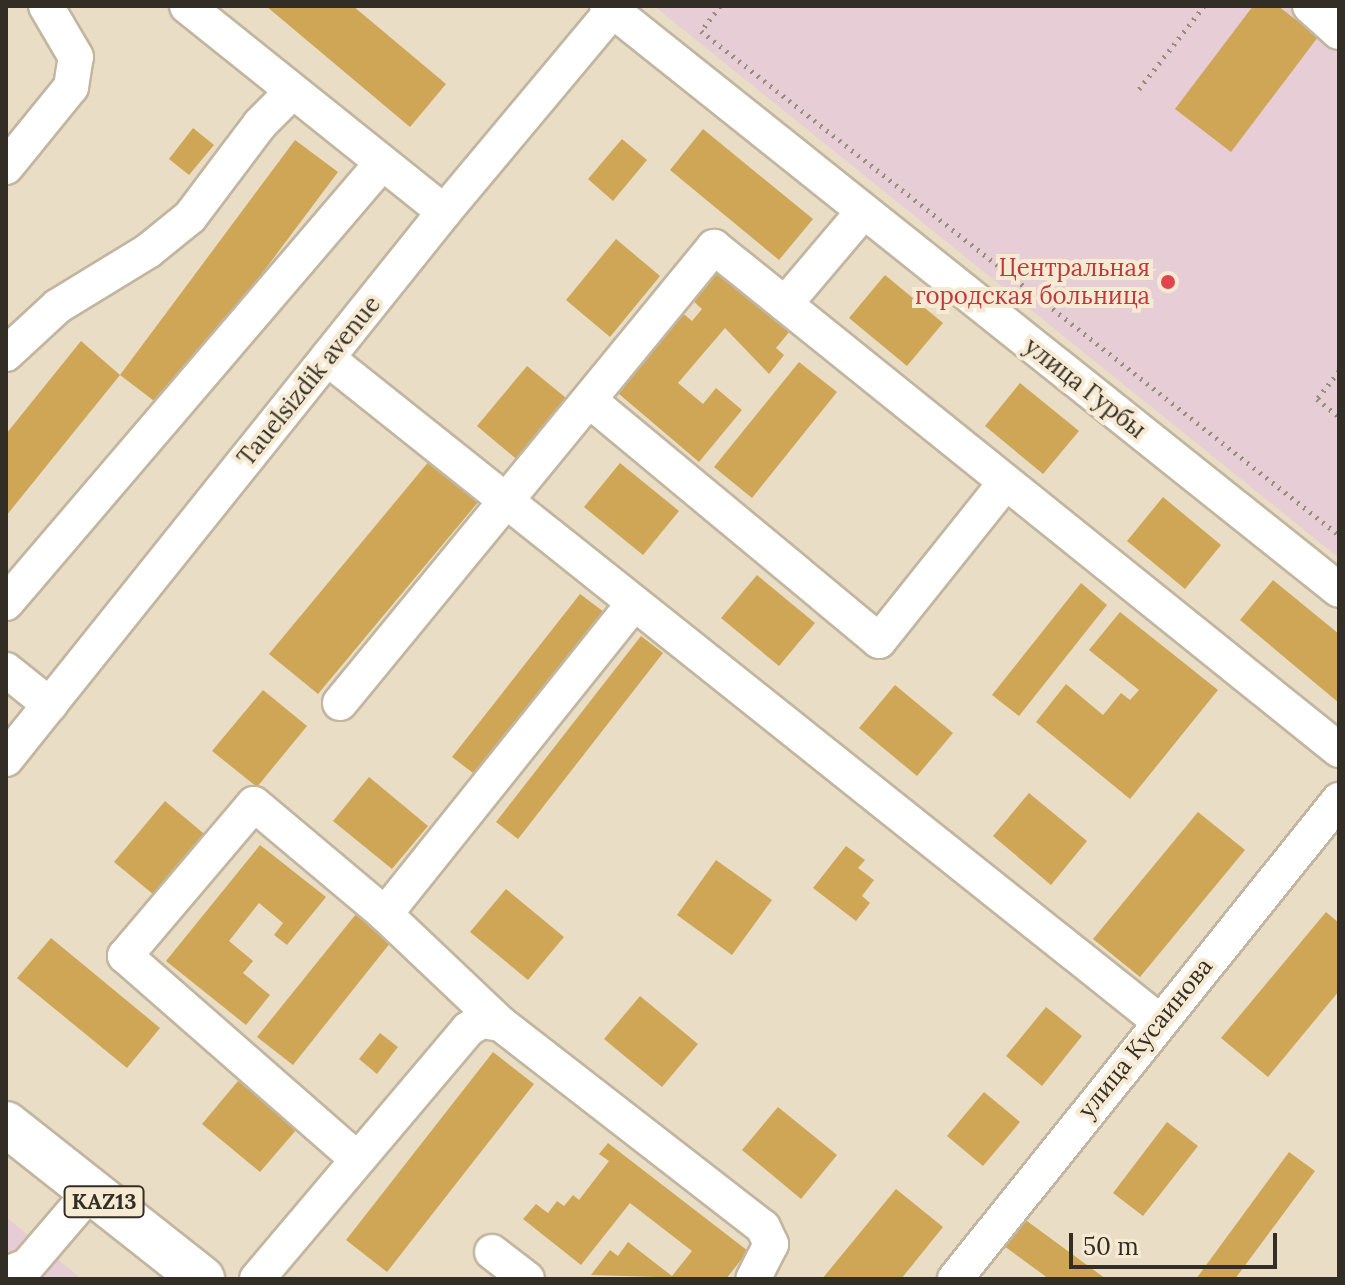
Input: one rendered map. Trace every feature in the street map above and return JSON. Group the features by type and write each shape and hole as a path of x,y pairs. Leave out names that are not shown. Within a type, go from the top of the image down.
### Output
{"main road":[{"name":"KAZ13","path":"8,1130 202,1279"}],"street":[{"path":"6,167 71,87 76,57 46,6"},
{"path":"187,6 291,93 444,212"},
{"path":"1310,6 1339,32"},
{"name":"Tauelsizdik avenue","path":"6,759 612,7"},
{"name":"улица Гурбы","path":"612,7 863,212 1339,590"},
{"path":"6,354 58,306 148,251 190,217 260,124 291,93"},
{"path":"6,603 382,163"},
{"path":"785,304 863,212"},
{"path":"340,703 714,247 1339,750"},
{"path":"327,358 504,503 1159,1021"},
{"path":"589,400 879,641 1006,482"},
{"path":"385,914 633,604"},
{"path":"6,670 50,705"},
{"name":"улица Кусаинова","path":"955,1279 1339,800"},
{"path":"356,1158 125,956 254,804 385,914 501,1024 763,1227 771,1244 753,1279"},
{"path":"257,1279 468,1029 482,1021 501,1024"},
{"path":"6,1274 27,1266 91,1191"},
{"path":"492,1252 527,1279"}],"path":[{"path":"720,6 701,31 1339,535"},
{"path":"1139,89 1204,6"},
{"path":"1339,371 1317,399 1339,417"}],"shaded area":[{"name":"Центральная городская больница","path":"654,6 1339,6 1339,558"},
{"path":"6,1217 82,1279 6,1279"}],"building":[{"path":"266,6 353,6 446,84 410,127"},
{"path":"1253,6 1278,6 1318,37 1231,152 1175,109"},
{"path":"193,128 214,145 189,175 169,159"},
{"path":"703,129 813,219 779,260 670,170"},
{"path":"622,139 647,160 613,201 588,179"},
{"path":"295,140 338,172 162,407 120,375"},
{"path":"616,239 660,276 610,337 566,300"},
{"path":"717,269 790,331 776,348 784,355 769,374 725,328 678,383 703,404 716,388 742,410 699,462 612,388 678,309 692,321 702,309 692,300"},
{"path":"885,275 943,323 907,366 849,318"},
{"path":"81,341 120,375 6,516 6,434"},
{"path":"799,362 837,392 752,498 714,467"},
{"path":"527,366 571,402 521,463 477,426"},
{"path":"1020,383 1079,431 1043,474 985,426"},
{"path":"430,460 479,501 318,694 269,654"},
{"path":"620,463 679,511 643,555 584,507"},
{"path":"1163,497 1221,545 1185,589 1127,541"},
{"path":"757,575 815,623 779,666 721,618"},
{"path":"1273,580 1339,634 1339,703 1240,620"},
{"path":"1081,583 1107,605 1019,716 992,695"},
{"path":"580,594 604,612 477,776 452,757"},
{"path":"1120,612 1218,690 1130,799 1036,722 1066,684 1103,715 1121,693 1130,700 1139,690 1089,650"},
{"path":"641,636 663,653 518,839 496,822"},
{"path":"895,685 953,733 917,776 859,728"},
{"path":"263,690 307,726 257,787 212,751"},
{"path":"369,777 428,826 392,869 333,821"},
{"path":"1029,793 1087,841 1051,885 993,836"},
{"path":"165,801 209,838 159,899 114,862"},
{"path":"1198,812 1245,850 1140,977 1093,939"},
{"path":"260,845 326,897 287,945 274,935 283,923 259,903 229,941 253,961 243,973 270,995 246,1025 166,961"},
{"path":"846,846 865,860 858,868 874,880 862,896 870,903 856,921 813,888"},
{"path":"716,860 772,900 732,955 677,915"},
{"path":"506,889 564,937 528,980 470,932"},
{"path":"1326,912 1339,923 1339,991 1268,1077 1221,1038"},
{"path":"356,914 391,942 293,1065 257,1037"},
{"path":"51,938 160,1028 127,1068 17,978"},
{"path":"640,996 698,1044 662,1087 604,1039"},
{"path":"1046,1007 1082,1036 1042,1086 1006,1056"},
{"path":"380,1033 398,1047 377,1074 359,1059"},
{"path":"493,1052 534,1084 387,1272 346,1240"},
{"path":"238,1081 297,1129 260,1172 202,1124"},
{"path":"984,1092 1020,1122 983,1166 947,1136"},
{"path":"778,1107 837,1155 801,1199 742,1150"},
{"path":"1167,1122 1198,1146 1143,1216 1113,1193"},
{"path":"608,1143 748,1251 726,1279 591,1275 610,1250 618,1256 628,1242 672,1276 692,1251 630,1203 581,1265 523,1219 536,1204 548,1213 557,1201 564,1206 573,1195 579,1200 609,1161 599,1154"},
{"path":"1289,1152 1315,1171 1235,1279 1196,1279"},
{"path":"896,1189 943,1227 901,1279 822,1279"},
{"path":"1016,1213 1106,1279 1049,1279 996,1240"}],"place":[{"name":"Центральная городская больница","path":"1168,282"}]}
